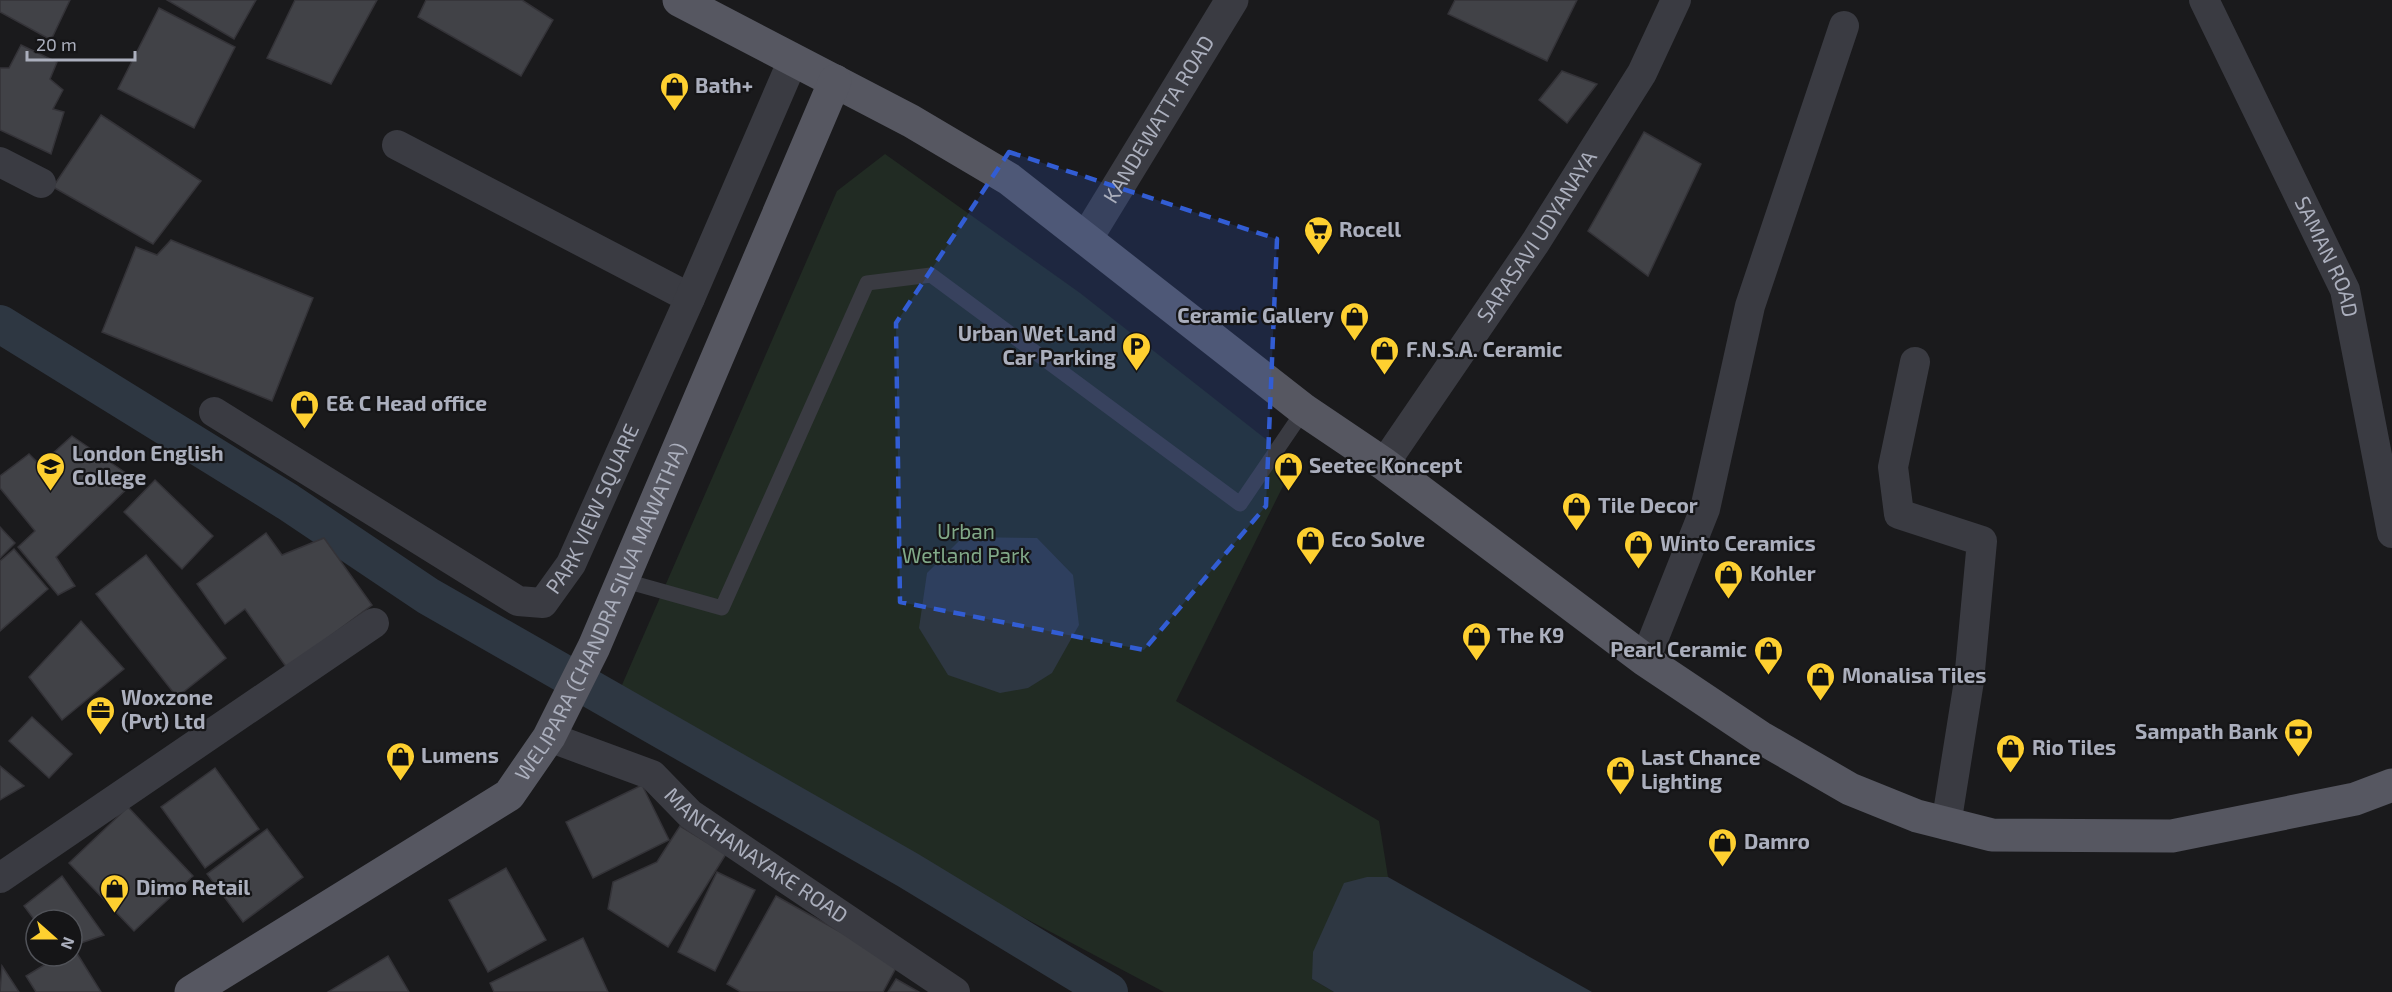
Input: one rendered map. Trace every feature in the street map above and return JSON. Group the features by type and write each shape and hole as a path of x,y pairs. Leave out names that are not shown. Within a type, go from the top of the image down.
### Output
{"main road":[{"path":"679,0 962,149 1009,179 1304,410 1384,464 1645,660 1760,737 1850,789 1946,825 1992,835 2172,836 2355,799 2392,785"},
{"name":"WELIPARA (CHANDRA SILVA MAWATHA)","path":"191,992 509,795 549,737 594,647 835,81"}],"street":[{"name":"KANDEWATTA ROAD","path":"1086,239 1232,0"},
{"name":"SARASAVI UDYANAYA","path":"1384,464 1542,233 1642,73 1676,0"},
{"name":"SAMAN ROAD","path":"2204,0 2345,290 2392,533"},
{"path":"1645,660 1705,509 1750,306 1844,26"},
{"name":"PARK VIEW SQUARE","path":"214,412 518,601 543,603 571,564 793,60"},
{"path":"397,145 690,298"},
{"path":"0,162 40,183"},
{"path":"1915,362 1893,468 1899,514 1982,541 1969,681 1946,825"},
{"path":"0,878 374,623"},
{"name":"MANCHANAYAKE ROAD","path":"549,737 652,775 690,814 955,992"}],"lane":[{"path":"622,580 722,608 867,283 931,275 1240,504 1304,410"}],"highlighted area":[{"path":"1009,152 1277,239 1266,506 1144,650 900,602 896,323"}],"green space":[{"name":"Urban Wetland Park","path":"885,154 1080,293 1295,462 1176,701 1379,821 1388,877 1367,877 1312,979 1334,992 1164,992 615,701 837,191"}],"water":[{"path":"963,537 1037,538 1073,575 1079,625 1052,673 1028,688 1000,693 948,675 919,628 927,573"},
{"path":"1367,877 1388,877 1592,992 1334,992 1312,979 1313,952 1344,883"}],"building":[{"path":"0,0 70,0 51,40 0,12"},
{"path":"167,0 256,0 234,39"},
{"path":"295,0 377,0 331,84 267,58"},
{"path":"426,0 522,0 553,20 521,76 418,17"},
{"path":"1455,0 1577,0 1547,61 1448,14"},
{"path":"159,8 235,47 194,128 118,89"},
{"path":"21,45 57,62 50,79 63,90 53,109 64,112 51,154 0,130 0,68 9,68"},
{"path":"1562,71 1597,84 1567,123 1539,100"},
{"path":"101,115 201,181 153,244 53,187"},
{"path":"1644,132 1701,164 1648,276 1588,231"},
{"path":"171,240 313,298 272,401 102,332 136,247 157,255"},
{"path":"72,436 136,480 56,557 75,586 58,595 18,547 35,531 0,488 0,476 29,454 40,465"},
{"path":"155,480 213,536 182,569 124,512"},
{"path":"0,527 15,543 0,558"},
{"path":"266,533 282,555 324,538 372,605 287,668 245,609 225,624 197,584"},
{"path":"14,549 48,589 0,631 0,561"},
{"path":"146,555 226,658 177,697 96,594"},
{"path":"81,621 124,669 62,720 29,677"},
{"path":"32,717 72,754 49,778 9,741"},
{"path":"0,766 24,786 0,800"},
{"path":"215,768 259,829 205,868 161,807"},
{"path":"642,785 669,840 593,878 566,822"},
{"path":"128,807 193,876 134,931 69,863"},
{"path":"680,826 726,854 668,947 608,909 613,882 657,862"},
{"path":"267,829 303,877 243,922 207,874"},
{"path":"506,868 546,940 488,972 449,900"},
{"path":"717,872 755,890 715,971 678,952"},
{"path":"62,876 104,935 84,942 84,908 26,908 24,906"},
{"path":"776,896 898,964 883,992 741,992 727,984"},
{"path":"583,938 608,992 494,992 490,983"},
{"path":"388,956 409,992 328,992"},
{"path":"84,965 101,992 36,992 26,976 39,968 84,968"},
{"path":"2,966 19,992 0,992"},
{"path":"896,979 919,992 888,992"}],"waterway":[{"path":"0,324 288,502 428,596 908,870 1109,992"}],"place":[{"name":"Bath+","path":"674,112"},
{"name":"Rocell","path":"1318,256"},
{"name":"Ceramic Gallery","path":"1355,342"},
{"name":"Urban Wet Land Car Parking","path":"1137,372"},
{"name":"F.N.S.A. Ceramic","path":"1385,376"},
{"name":"E& C Head office","path":"305,430"},
{"name":"London English College","path":"51,492"},
{"name":"Seetec Koncept","path":"1288,492"},
{"name":"Tile Decor","path":"1577,532"},
{"name":"Eco Solve","path":"1310,566"},
{"name":"Winto Ceramics","path":"1639,570"},
{"name":"Kohler","path":"1729,600"},
{"name":"The K9","path":"1476,662"},
{"name":"Pearl Ceramic","path":"1768,676"},
{"name":"Monalisa Tiles","path":"1821,702"},
{"name":"Woxzone (Pvt) Ltd","path":"100,736"},
{"name":"Sampath Bank","path":"2299,758"},
{"name":"Rio Tiles","path":"2011,774"},
{"name":"Lumens","path":"400,782"},
{"name":"Last Chance Lighting","path":"1620,796"},
{"name":"Damro","path":"1723,868"},
{"name":"Dimo Retail","path":"115,914"}]}
